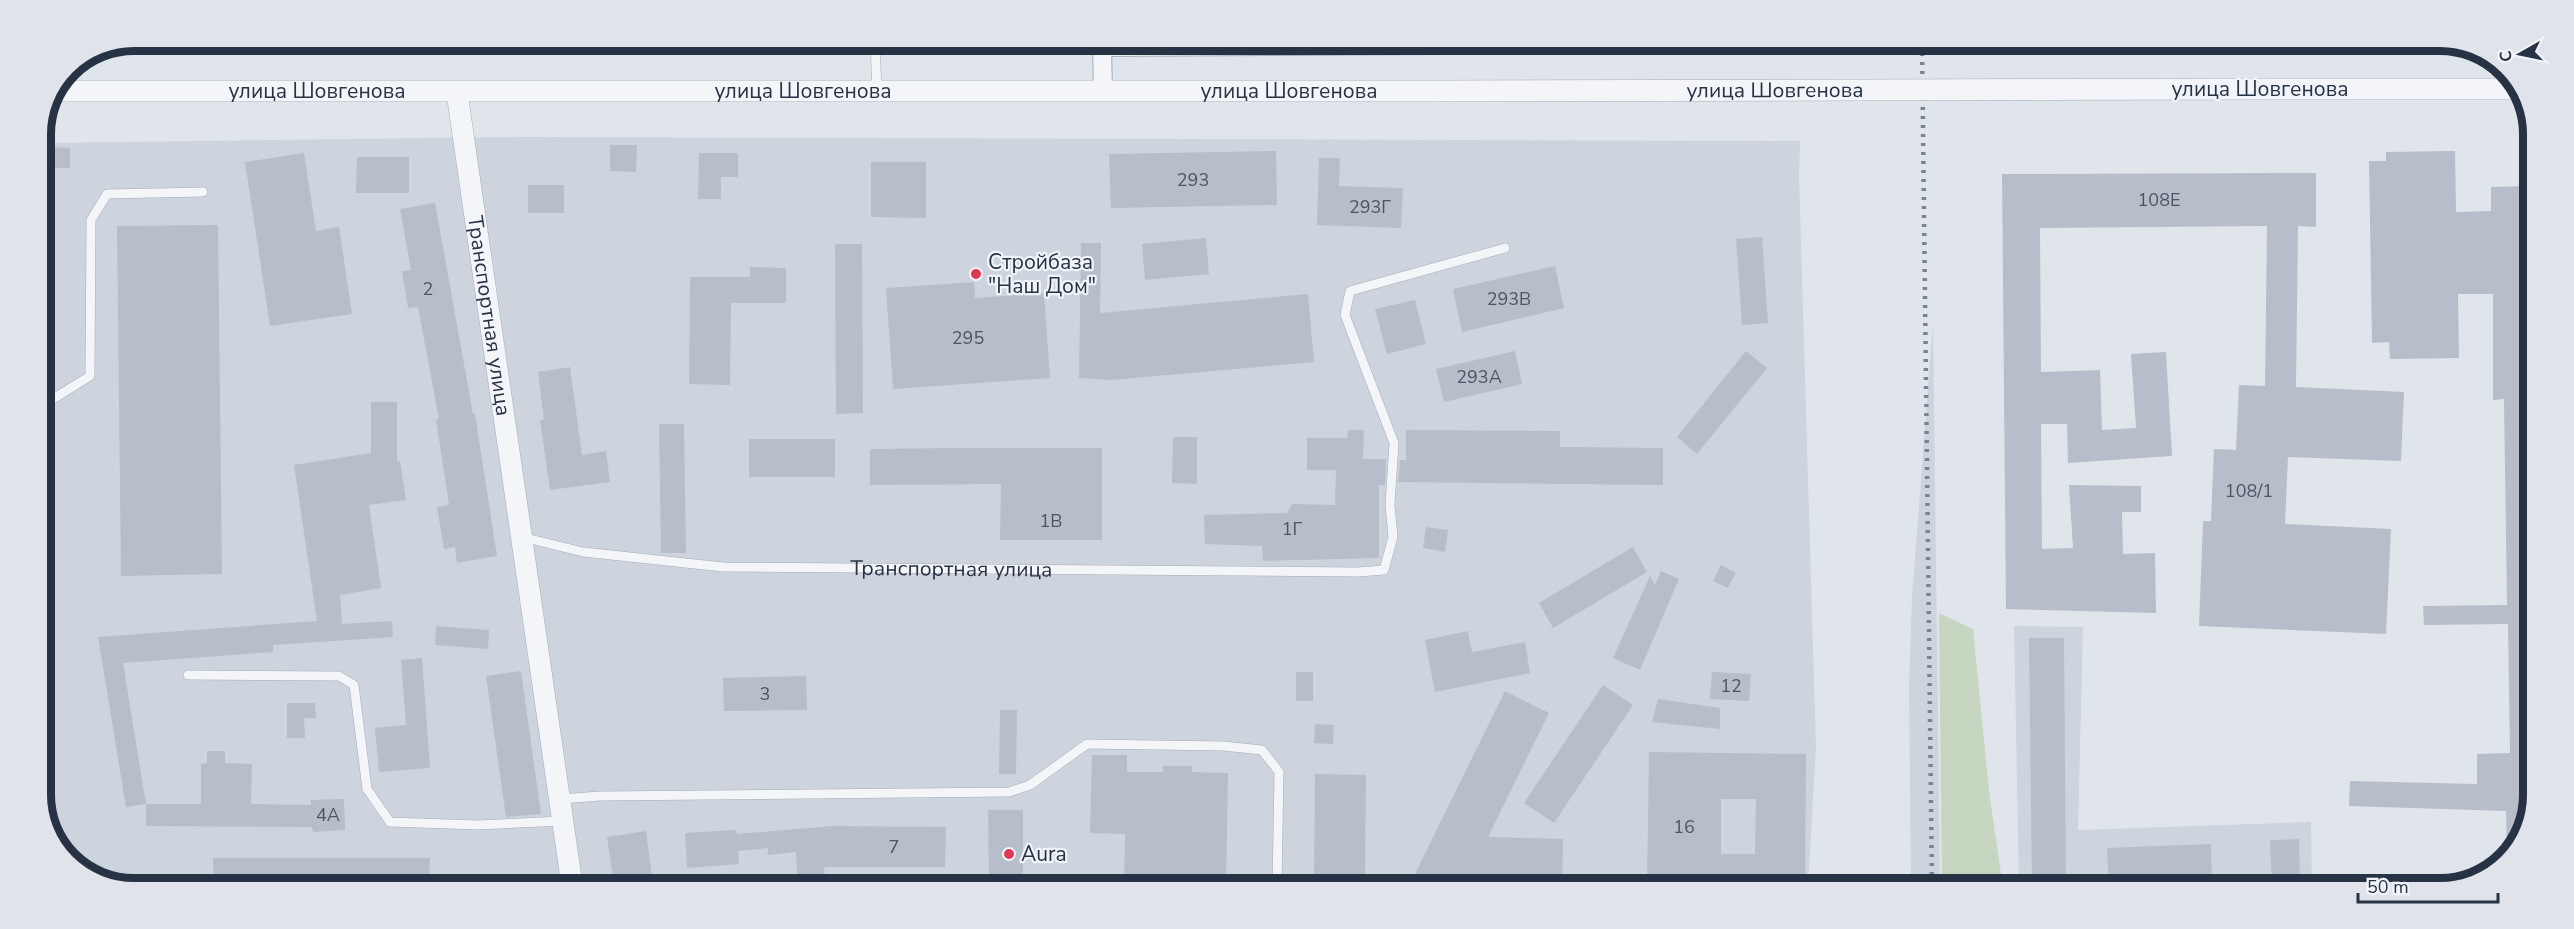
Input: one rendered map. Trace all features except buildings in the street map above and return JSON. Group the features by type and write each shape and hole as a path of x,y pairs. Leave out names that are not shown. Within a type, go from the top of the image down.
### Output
{"street":[{"path":"1102,51 1103,91"},
{"name":"улица Шовгенова","path":"63,92 2510,89"},
{"name":"Транспортная улица","path":"457,93 560,799 568,878"}],"lane":[{"path":"875,51 877,92"},
{"path":"51,400 90,376 91,220 107,194 202,192"},
{"name":"Транспортная улица","path":"522,537 583,552 723,567 1358,572 1384,570 1393,537 1390,505 1394,443 1346,315 1350,291 1505,248"},
{"path":"188,675 339,676 354,685 368,789 390,822 478,825 563,821"},
{"path":"560,799 600,796 1009,792 1030,784 1087,744 1223,746 1262,750 1279,772 1277,878"}],"shaded area":[{"path":"519,137 1800,141 1799,176 1816,747 1809,878 134,878 107,874 83,861 68,846 57,827 51,801 51,143"},
{"path":"1933,323 1940,878 1911,878 1909,687 1912,597"},
{"path":"2014,626 2083,627 2078,830 2311,822 2312,878 2019,878"}],"green space":[{"path":"1939,613 1973,629 1989,791 2002,878 1942,878"}],"railway":[{"path":"1922,51 1932,878"}],"place":[{"name":"Стройбаза \"Наш Дом\"","path":"976,274"},
{"name":"Aura","path":"1009,854"}]}
